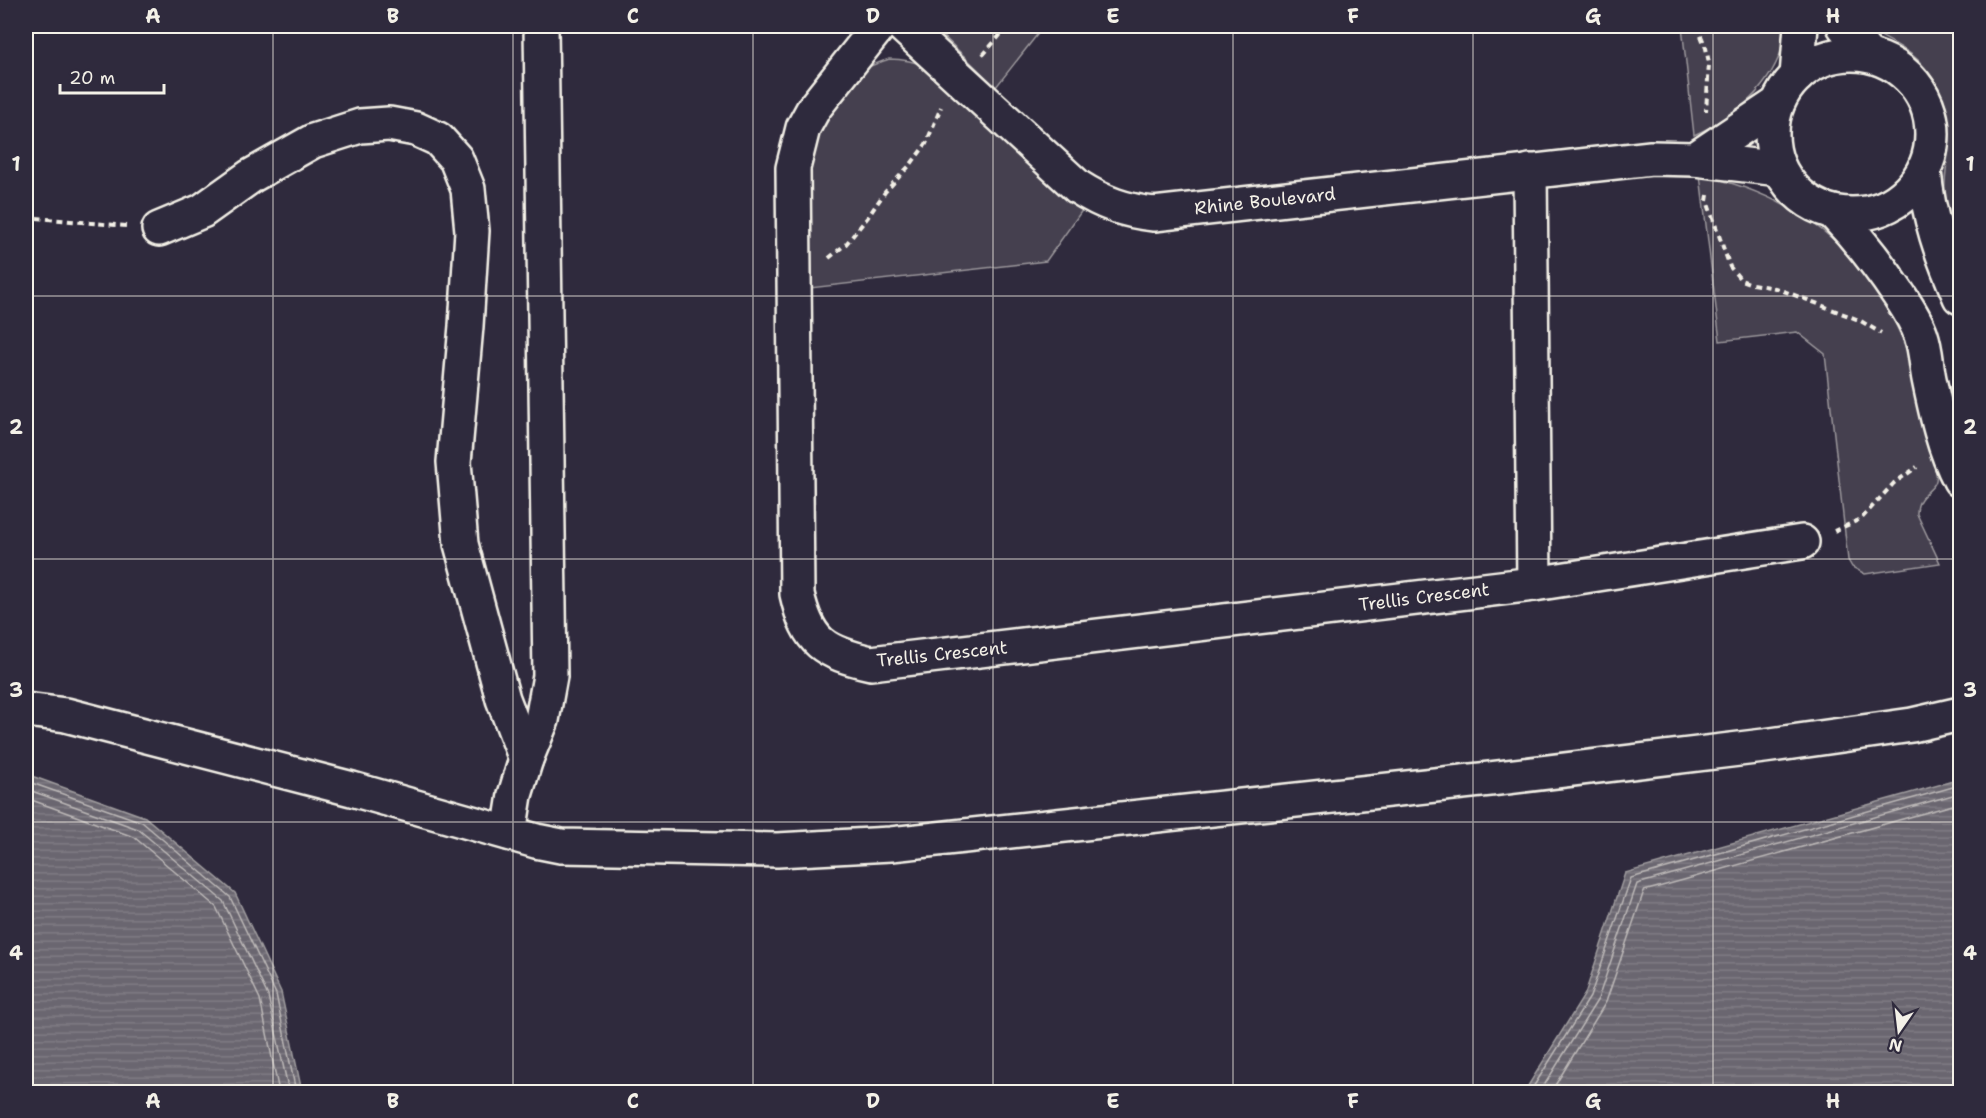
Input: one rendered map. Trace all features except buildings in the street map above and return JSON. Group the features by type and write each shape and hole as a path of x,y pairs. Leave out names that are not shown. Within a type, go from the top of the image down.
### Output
{"street":[{"path":"509,833 515,795 526,759 542,720 550,676 541,26"},
{"name":"Trellis Crescent","path":"879,26 814,108 803,128 793,168 797,594 802,614 812,635 827,649 845,657 871,663 1534,584 1802,542"},
{"name":"Rhine Boulevard","path":"903,26 1078,187 1096,198 1134,212 1154,214 1651,158 1706,155 1779,169"},
{"path":"1797,76 1801,26"},
{"path":"1844,26 1868,55"},
{"path":"1848,53 1868,55 1891,64 1911,79 1925,99 1932,123 1932,148 1924,171 1908,192 1886,208 1860,214 1833,212 1811,203 1793,189 1779,169 1772,148 1772,126 1777,104 1785,88 1797,76 1812,64 1848,53"},
{"path":"1706,155 1777,104"},
{"path":"159,229 202,211 251,176 313,141 360,126 389,124 416,129 438,139 456,159 468,189 472,231 454,462 461,544 503,699 526,759"},
{"path":"1530,171 1534,584"},
{"path":"1924,171 1926,198 1932,223 1942,257 1960,297"},
{"path":"1833,212 1861,242 1913,317 1926,353 1933,398 1951,428 1960,480"},
{"path":"26,710 66,715 561,846 777,850 891,844 1490,779 1741,749 1912,725 1960,714"}],"path":[{"path":"793,263 810,263 829,258 846,244 885,192 926,144 945,96 979,61 1008,26"},
{"path":"1697,26 1709,63 1705,121 1707,201 1730,267 1741,280 1775,288 1808,300 1859,320 1886,336"},
{"path":"26,217 159,229"},
{"path":"1802,542 1861,519 1894,483 1922,463"}],"shaded area":[{"path":"933,26 1044,26 996,87"},
{"path":"1682,26 1788,26 1776,63 1756,93 1728,116 1694,135"},
{"path":"1864,26 1937,26 1960,38 1960,271 1945,199 1950,135 1948,114 1942,94 1918,60"},
{"path":"889,59 909,61 928,67 1054,189 1083,209 1046,261 810,288 809,174 814,150 828,119 860,75 867,68"},
{"path":"1700,175 1734,184 1795,211 1846,251 1886,304 1913,368 1940,467 1935,469 1936,477 1933,487 1921,500 1917,514 1940,563 1865,574 1852,567 1848,560 1825,354 1797,332 1720,341"}],"water":[{"path":"26,774 145,817 235,893 281,992 302,1092 26,1092"},
{"path":"1960,779 1960,1092 1520,1092 1528,1086 1585,994 1625,873"}]}
